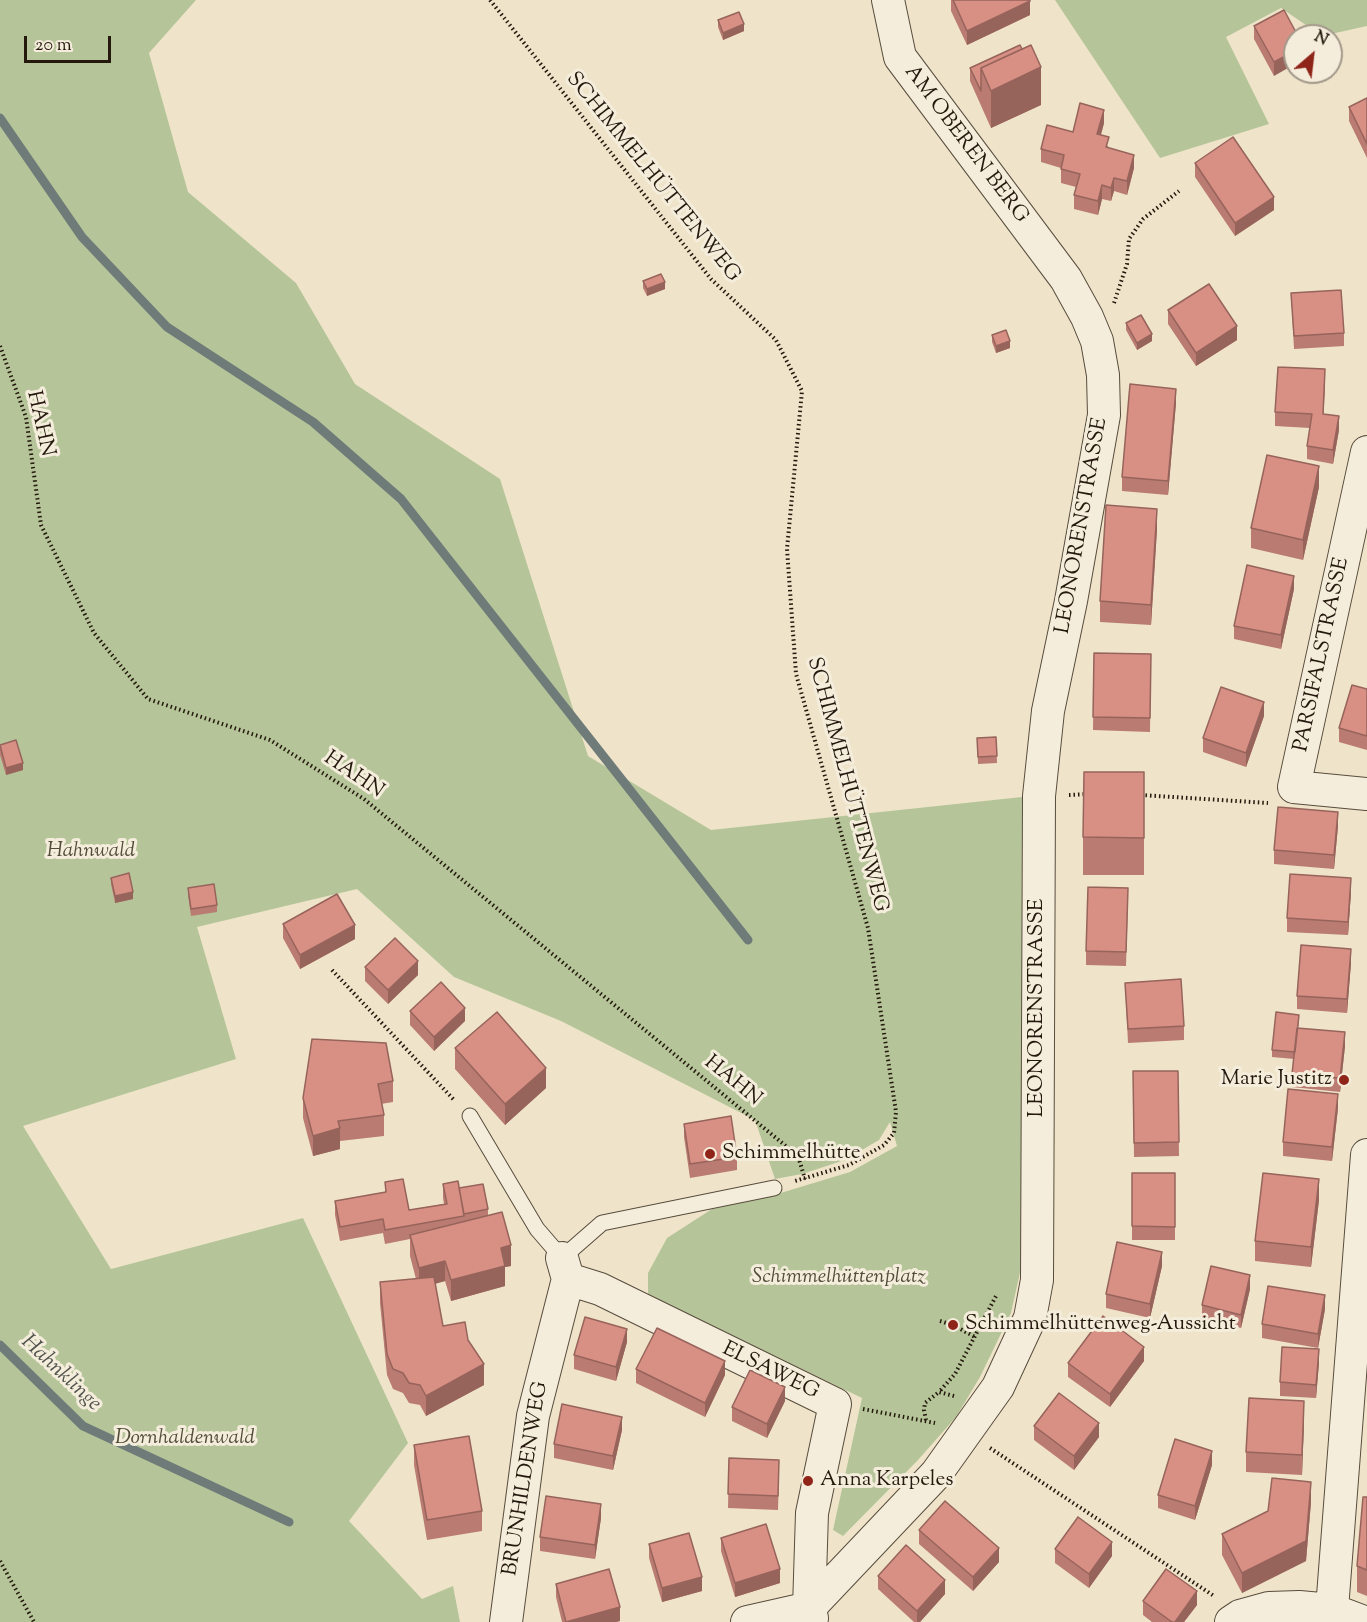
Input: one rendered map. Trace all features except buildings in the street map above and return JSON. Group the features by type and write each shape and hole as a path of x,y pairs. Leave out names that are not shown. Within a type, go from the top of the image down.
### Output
{"street":[{"name":"AM OBEREN BERG","path":"888,0 900,57 1066,279"},
{"name":"LEONORENSTRASSE","path":"811,1615 936,1474 978,1440 998,1387 1030,1318 1037,1280 1039,796 1048,711 1071,601 1104,415 1097,341 1066,279"},
{"name":"PARSIFALSTRASSE","path":"1294,787 1367,452"},
{"path":"1294,787 1367,794"},
{"path":"1332,1616 1365,1209 1367,1155"},
{"name":"ELSAWEG","path":"565,1268 600,1289 836,1404 812,1513 811,1615"},
{"name":"BRUNHILDENWEG","path":"506,1622 533,1416 565,1268"},
{"path":"1224,1610 1240,1616 1269,1608 1299,1607 1364,1622"},
{"path":"747,1622 811,1615"}],"lane":[{"path":"470,1116 537,1229 565,1268 602,1223 774,1188"}],"path":[{"name":"SCHIMMELHÜTTENWEG","path":"490,0 711,279 776,340 802,391 787,549 796,674 868,928 896,1112 894,1133 884,1145 849,1165 805,1179"},
{"path":"1087,317 1114,304 1127,264 1129,239 1143,219 1179,190"},
{"name":"HAHN","path":"0,346 26,417 41,525 94,633 148,699 270,740 364,799 798,1156 805,1179"},
{"path":"1130,795 1269,804 1294,787"},
{"path":"1039,796 1096,794"},
{"path":"332,970 470,1116"},
{"path":"774,1188 805,1179"},
{"path":"926,1420 925,1403 939,1392 955,1374 996,1296"},
{"path":"939,1321 953,1325 975,1337"},
{"path":"939,1392 957,1397"},
{"path":"836,1404 926,1420 978,1440 1224,1610"},
{"path":"0,1561 34,1622"}],"green space":[{"path":"0,0 196,0 149,53 188,192 296,283 355,384 500,479 588,756 711,830 1022,797 1021,1268 1011,1313 980,1377 956,1417 918,1460 843,1536 833,1530 862,1398 648,1295 648,1273 667,1238 712,1209 774,1195 850,1172 897,1146 890,1122 879,1140 845,1160 802,1174 775,1179 755,1120 561,1021 454,977 357,889 197,927 236,1059 23,1126 111,1269 303,1218 408,1443 349,1521 422,1599 453,1586 460,1622 0,1622"},
{"path":"1055,0 1367,0 1367,26 1343,31 1343,24 1304,24 1281,8 1226,37 1269,124 1160,158"}],"waterway":[{"path":"0,118 82,237 167,327 313,422 401,499 748,940"},
{"name":"Hahnklinge","path":"0,1345 83,1426 289,1522"}],"place":[{"name":"Marie Justitz","path":"1344,1080"},
{"name":"Schimmelhütte","path":"710,1154"},
{"name":"Schimmelhüttenweg-Aussicht","path":"953,1325"},
{"name":"Anna Karpeles","path":"808,1481"}],"park label":[{"name":"Hahnwald","path":"91,852"},
{"name":"Schimmelhüttenplatz","path":"839,1278"},
{"name":"Dornhaldenwald","path":"185,1439"}]}
